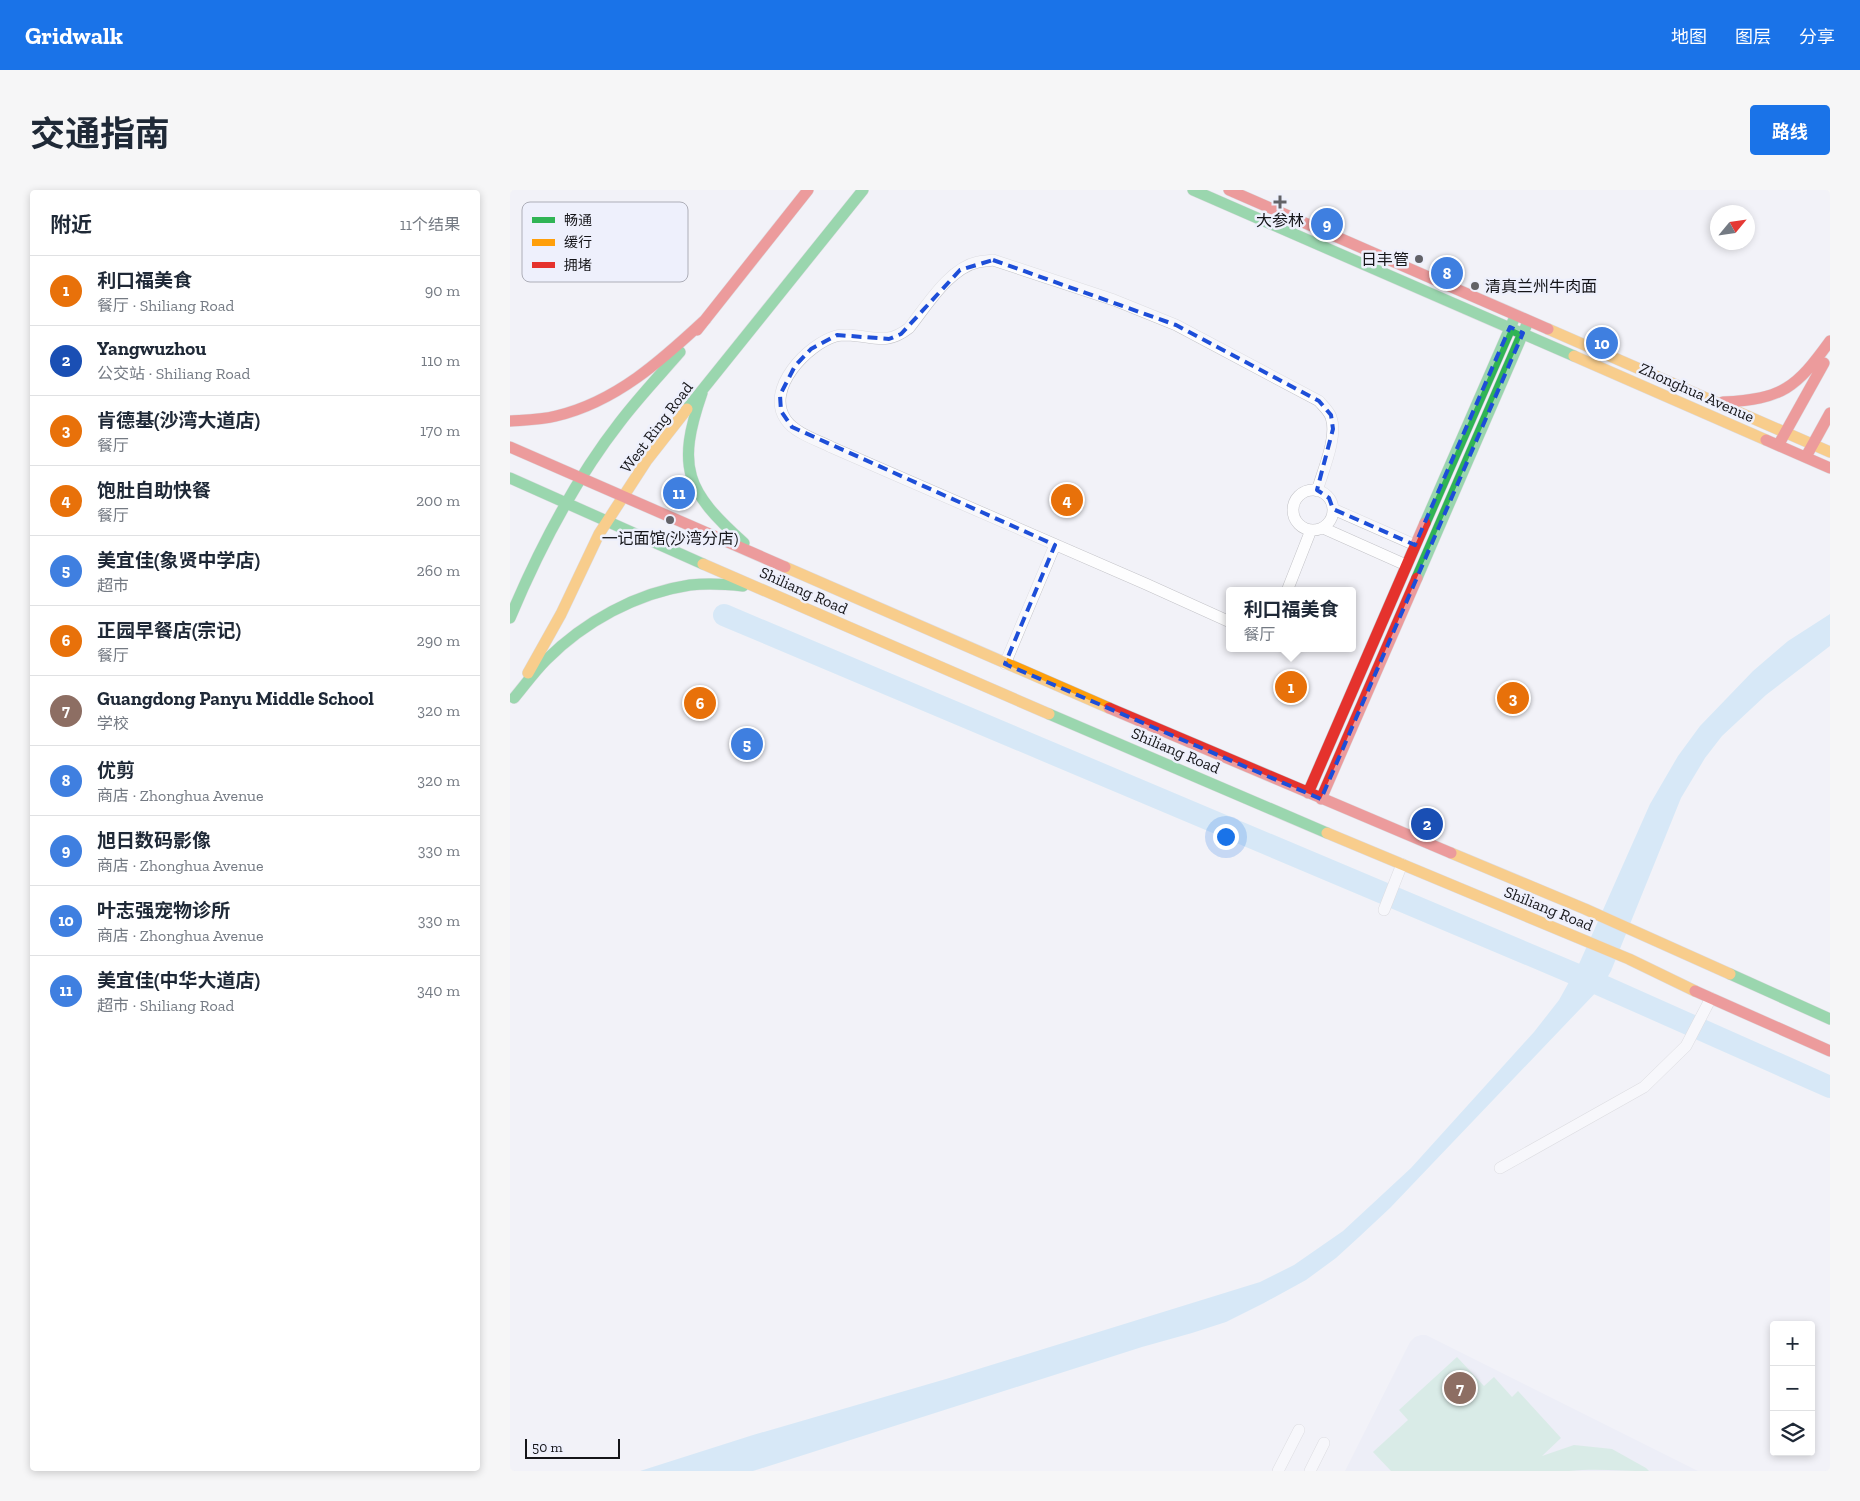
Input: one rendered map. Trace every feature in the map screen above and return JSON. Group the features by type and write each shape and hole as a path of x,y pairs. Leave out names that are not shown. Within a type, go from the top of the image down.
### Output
{"main road":[{"name":"West Ring Road","path":"510,618 518,596 566,503 611,433 706,319 808,190"},
{"name":"West Ring Road","path":"512,702 560,614 599,534 648,460 863,190"},
{"name":"Zhonghua Avenue","path":"1193,190 1830,468"},
{"name":"Zhonghua Avenue","path":"1229,190 1830,452"},
{"path":"1308,793 1516,314"},
{"path":"510,421 555,416 602,400 657,364 706,319"},
{"path":"1321,799 1528,320"},
{"path":"1717,402 1745,402 1761,399 1790,386 1801,378 1830,341"},
{"path":"1779,445 1830,352"},
{"path":"702,393 691,419 688,440 687,461 691,479 700,498 713,517 761,558"},
{"path":"1806,457 1830,413"},
{"name":"Shiliang Road","path":"510,447 761,558 778,584 894,648 1629,959 1830,1051"},
{"name":"Shiliang Road","path":"510,478 608,521 778,584 1005,664 1585,909 1830,1019"},
{"path":"512,702 548,658 575,635 601,618 630,603 656,592 688,586 778,584"}],"street":[{"path":"1226,620 831,447 792,427 785,419 782,411 780,395 787,378 811,349 837,335 889,339 901,334 909,328 949,279 960,270 977,262 993,260 1114,300 1176,325 1318,401 1331,415 1333,429 1317,490"},
{"path":"1323,528 1331,520 1333,509 1329,498 1317,490 1301,494 1294,505 1295,519 1304,528 1311,530 1323,528 1406,565"},
{"path":"1333,509 1415,545"},
{"path":"1289,587 1311,530"},
{"path":"1005,664 1055,545"},
{"path":"1384,910 1402,864"},
{"path":"1500,1168 1644,1087 1686,1046 1711,998"},
{"path":"1278,1471 1299,1430"},
{"path":"1310,1471 1324,1443"}],"highlighted area":[{"path":"993,260 1176,325 1319,401 1331,415 1333,429 1317,490 1329,498 1333,509 1415,545 1510,327 1523,333 1321,799 1005,664 1055,545 792,427 781,411 780,395 795,366 811,349 837,335 889,339 901,334 960,270"}],"shaded area":[{"path":"1426,1335 1698,1471 1345,1471 1410,1342 1415,1337"}],"green space":[{"path":"1457,1357 1484,1386 1494,1377 1512,1397 1518,1391 1561,1438 1542,1456 1574,1445 1612,1449 1649,1471 1391,1471 1373,1452 1408,1420 1399,1410"}],"water":[{"path":"1830,614 1830,646 1766,695 1722,736 1705,758 1681,798 1611,971 1603,985 1390,1208 1336,1258 1306,1280 1226,1322 753,1471 640,1471 1260,1282 1294,1265 1343,1231 1411,1168 1534,1032 1559,1000 1579,964 1650,804 1678,756 1700,726 1753,671 1788,641"}],"waterway":[{"path":"724,615 1587,979 1830,1087"}],"traffic: fast":[{"path":"687,409 863,190"},
{"path":"1193,190 1574,356"},
{"path":"1425,523 1514,319"},
{"path":"1417,578 1527,324"},
{"path":"510,618 545,541 587,468 627,413 680,352"},
{"path":"702,393 689,441 689,460 692,477 698,492 709,508 744,543"},
{"path":"510,478 703,564"},
{"path":"514,698 561,646 577,633 612,611 650,595 690,585 717,584 743,586"},
{"path":"1049,714 1327,833"},
{"path":"1730,974 1830,1019"}],"traffic: slow":[{"path":"1548,329 1830,452"},
{"path":"1574,356 1766,440"},
{"path":"528,673 561,614 599,534 647,460 687,409"},
{"path":"703,564 1049,714"},
{"path":"785,567 1109,708"},
{"path":"1327,833 1629,959 1695,991"},
{"path":"1451,853 1585,909 1730,974"}],"traffic: jam":[{"path":"697,330 808,190"},
{"path":"1229,190 1548,329"},
{"path":"510,421 550,417 599,401 637,378 706,319"},
{"path":"1723,402 1760,398 1786,388 1807,370 1830,341"},
{"path":"1780,442 1824,363"},
{"path":"1808,453 1830,413"},
{"path":"1766,440 1830,468"},
{"path":"510,447 785,567"},
{"path":"1308,793 1425,523"},
{"path":"1321,799 1417,578"},
{"path":"1109,708 1451,853"},
{"path":"1695,991 1830,1051"}],"place":[{"name":"大参林","path":"1280,202"},
{"name":"旭日数码影像","path":"1327,224"},
{"name":"日丰管","path":"1419,259"},
{"name":"优剪","path":"1447,273"},
{"name":"清真兰州牛肉面","path":"1475,286"},
{"name":"叶志强宠物诊所","path":"1602,343"},
{"name":"美宜佳(中华大道店)","path":"679,493"},
{"name":"饱肚自助快餐","path":"1067,500"},
{"name":"一记面馆(沙湾分店)","path":"670,520"},
{"name":"利口福美食","path":"1291,687"},
{"name":"肯德基(沙湾大道店)","path":"1513,698"},
{"name":"正园早餐店(宗记)","path":"700,703"},
{"name":"美宜佳(象贤中学店)","path":"747,744"},
{"name":"Yangwuzhou","path":"1427,824"},
{"name":"Guangdong Panyu Middle School","path":"1460,1388"}]}
